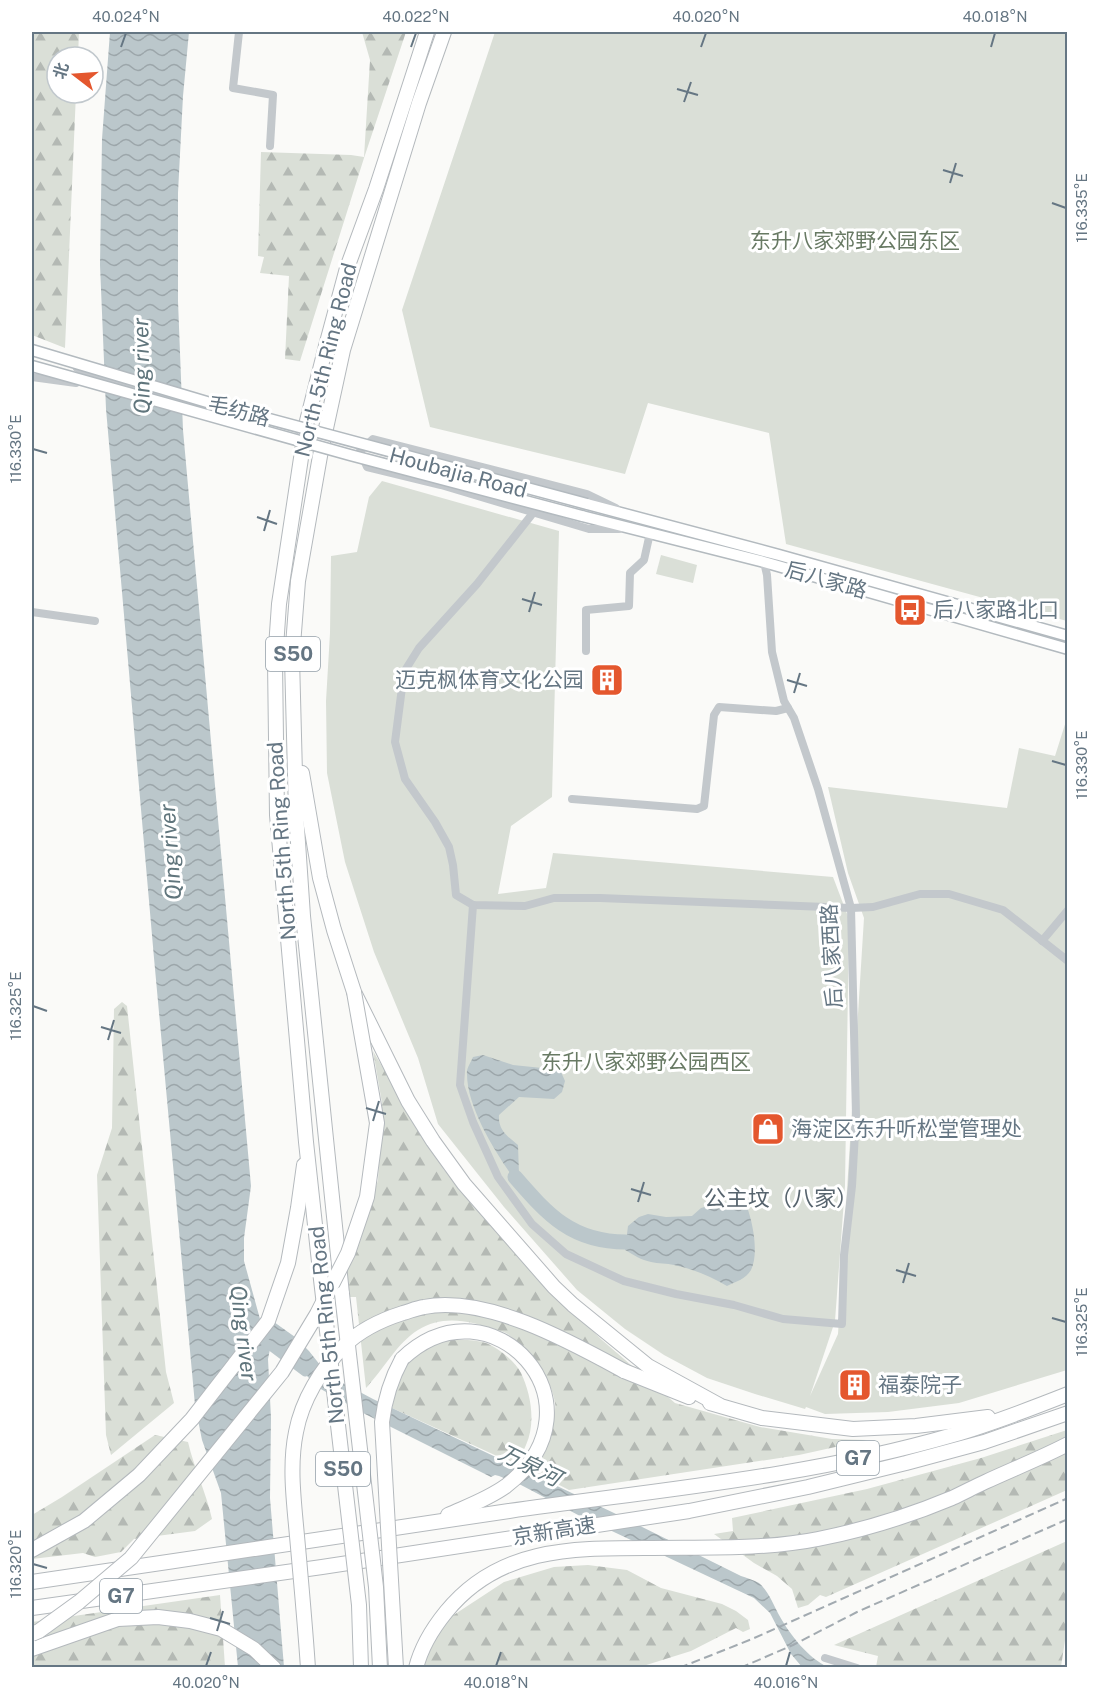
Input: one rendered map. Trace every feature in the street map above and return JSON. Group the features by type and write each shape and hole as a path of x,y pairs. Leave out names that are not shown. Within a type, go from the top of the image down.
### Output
{"highway":[{"name":"North 5th Ring Road","path":"361,1668 359,1605 306,1142 277,815 275,662 279,604 306,425 347,268 376,189 427,32"},
{"name":"North 5th Ring Road","path":"380,1668 375,1587 303,916 296,813 292,658 298,581 320,456 343,350 419,103 444,32"},
{"path":"32,1634 79,1602 131,1558 282,1372 317,1314 348,1253 367,1197 377,1123 354,992 320,878 295,730"},
{"path":"354,992 408,1101 433,1141 464,1184 554,1287 622,1346 665,1377 719,1405"},
{"path":"32,1550 84,1521 139,1475 192,1419 268,1321 288,1263 306,1142"},
{"path":"308,1668 292,1461 296,1433 302,1410 314,1385 331,1359 350,1340 374,1324 397,1315 425,1306 449,1306 478,1308 512,1317 581,1348 624,1371 679,1394 762,1418 854,1429 916,1426 1019,1413"},
{"path":"396,1668 382,1422 388,1388 402,1359 415,1347 438,1335 452,1331 480,1333 507,1344 528,1361 544,1387 547,1400 546,1421 539,1446 522,1471 507,1485 489,1497 429,1523"},
{"name":"京新高速","path":"32,1582 511,1511 766,1476 871,1455 953,1435 1068,1394"},
{"name":"京新高速","path":"32,1608 689,1511 808,1486 928,1457 984,1442 1068,1413"},
{"path":"416,1668 432,1631 454,1602 484,1578 519,1561 546,1553 586,1548 734,1547 793,1543 844,1534 883,1524 953,1498 1068,1444"},
{"path":"32,1649 118,1619 158,1617 190,1621 221,1629 254,1649 274,1668"}],"main road":[{"name":"毛纺路","path":"32,350 217,405 587,504"},
{"name":"毛纺路","path":"32,366 350,455 582,516"},
{"name":"后八家路","path":"587,504 1068,636"},
{"name":"后八家路","path":"582,516 764,562 1068,649"}],"street":[{"path":"239,32 233,88 273,95 270,146"},
{"path":"32,344 87,372 213,410"},
{"path":"32,377 76,383"},
{"name":"Houbajia Road","path":"630,528 589,529 441,485 367,467 360,451 373,438 587,494 635,517"},
{"path":"533,513 477,584 419,648 404,672 395,742 405,778 449,847 456,895 473,905 525,906 554,898 589,898 851,908 873,907 920,894 949,894 1003,910 1068,961"},
{"path":"586,651 586,610 629,606 630,573 644,560 650,533"},
{"name":"后八家西路","path":"473,905 460,1085 473,1122 498,1177 532,1224 566,1254 624,1281 734,1305 783,1319 842,1324 844,1255 852,1185 856,1116 851,908 818,789 794,718 784,701 772,652 767,574 764,562"},
{"path":"32,612 95,621"},
{"path":"572,799 697,809 704,806 714,714 720,706 776,711 788,708"},
{"path":"1042,941 1068,910"},
{"path":"825,1658 857,1668"}],"green space":[{"path":"32,32 79,32 78,45 45,45 45,105 75,105 65,348 32,335"},
{"path":"362,32 406,32 300,361 285,359 289,276 260,273 264,257 258,256 261,152 364,157 370,60"},
{"name":"东升八家郊野公园东区","path":"495,32 1067,32 1067,621 786,544 769,433 648,403 625,474 430,427 402,310"},
{"name":"东升八家郊野公园西区","path":"382,481 559,531 552,797 511,826 498,894 546,888 553,853 833,877 849,919 845,1186 835,1321 810,1396 838,1334 864,918 848,873 828,787 1007,808 1019,748 1055,756 1067,718 1067,1370 959,1403 888,1412 825,1414 707,1378 664,1355 625,1329 577,1290 504,1207 438,1124 418,1058 374,952 345,862 327,773 326,701 331,556 357,552 369,497"},
{"path":"661,555 697,565 693,583 656,574"},
{"path":"122,1002 127,1006 166,1372 174,1403 111,1455 106,1435 97,1175 112,1128 114,1009"},
{"path":"373,1051 444,1170 532,1271 602,1340 675,1403 760,1427 832,1439 867,1440 799,1455 569,1490 528,1469 548,1439 553,1425 555,1403 549,1383 537,1364 522,1346 506,1333 465,1321 436,1322 427,1325 403,1342 366,1388 356,1297 349,1297 346,1270 361,1234 378,1180 382,1103"},
{"path":"449,1340 472,1340 486,1343 506,1355 521,1373 530,1399 531,1427 525,1448 512,1463 392,1408 406,1366 418,1352 428,1346"},
{"path":"1067,1430 1067,1490 826,1597 820,1595 808,1605 798,1608 792,1589 777,1576 754,1563 714,1534 733,1531 732,1518 867,1489 981,1458"},
{"path":"155,1435 188,1442 212,1519 195,1531 134,1539 121,1552 95,1557 83,1553 32,1559 32,1515"},
{"path":"1067,1541 1067,1627 1061,1667 876,1667 878,1656 834,1645"},
{"path":"588,1565 627,1570 661,1588 722,1604 748,1620 750,1629 743,1632 736,1628 691,1651 640,1667 422,1668 446,1620 504,1582 554,1567"},
{"path":"220,1595 225,1667 32,1668 32,1622"}],"water":[{"name":"Qing river","path":"110,32 189,32 178,193 178,301 183,430 251,1186 244,1238 244,1261 260,1319 274,1322 295,1337 328,1375 373,1399 759,1583 794,1638 813,1658 828,1667 802,1667 791,1654 770,1613 754,1598 580,1516 521,1485 499,1476 491,1477 365,1414 319,1388 277,1346 271,1344 268,1359 271,1418 270,1498 284,1667 238,1667 221,1493 202,1440 195,1405 106,409 100,265 105,99"},
{"path":"483,1055 513,1065 552,1069 561,1072 565,1081 562,1092 554,1099 519,1097 499,1115 502,1129 518,1145 519,1174 515,1177 510,1173 489,1139 471,1099 467,1070 473,1057"},
{"path":"722,1202 747,1207 753,1230 755,1256 751,1270 737,1282 727,1286 695,1271 671,1264 647,1261 625,1250 628,1226 639,1217 648,1214 666,1217 692,1216 701,1208"}],"waterway":[{"path":"515,1177 550,1214 563,1224 591,1237 626,1242"},
{"name":"万泉河","path":"261,1339 305,1372"}],"railway":[{"path":"679,1668 752,1639 1068,1498"},
{"path":"740,1668 793,1645 857,1612 1068,1519"}],"place":[{"name":"后八家路北口","path":"910,610"},
{"name":"迈克枫体育文化公园","path":"607,680"},
{"name":"海淀区东升听松堂管理处","path":"768,1129"},
{"name":"福泰院子","path":"855,1385"}],"district":[{"name":"公主坟（八家）","path":"781,1198"}]}
